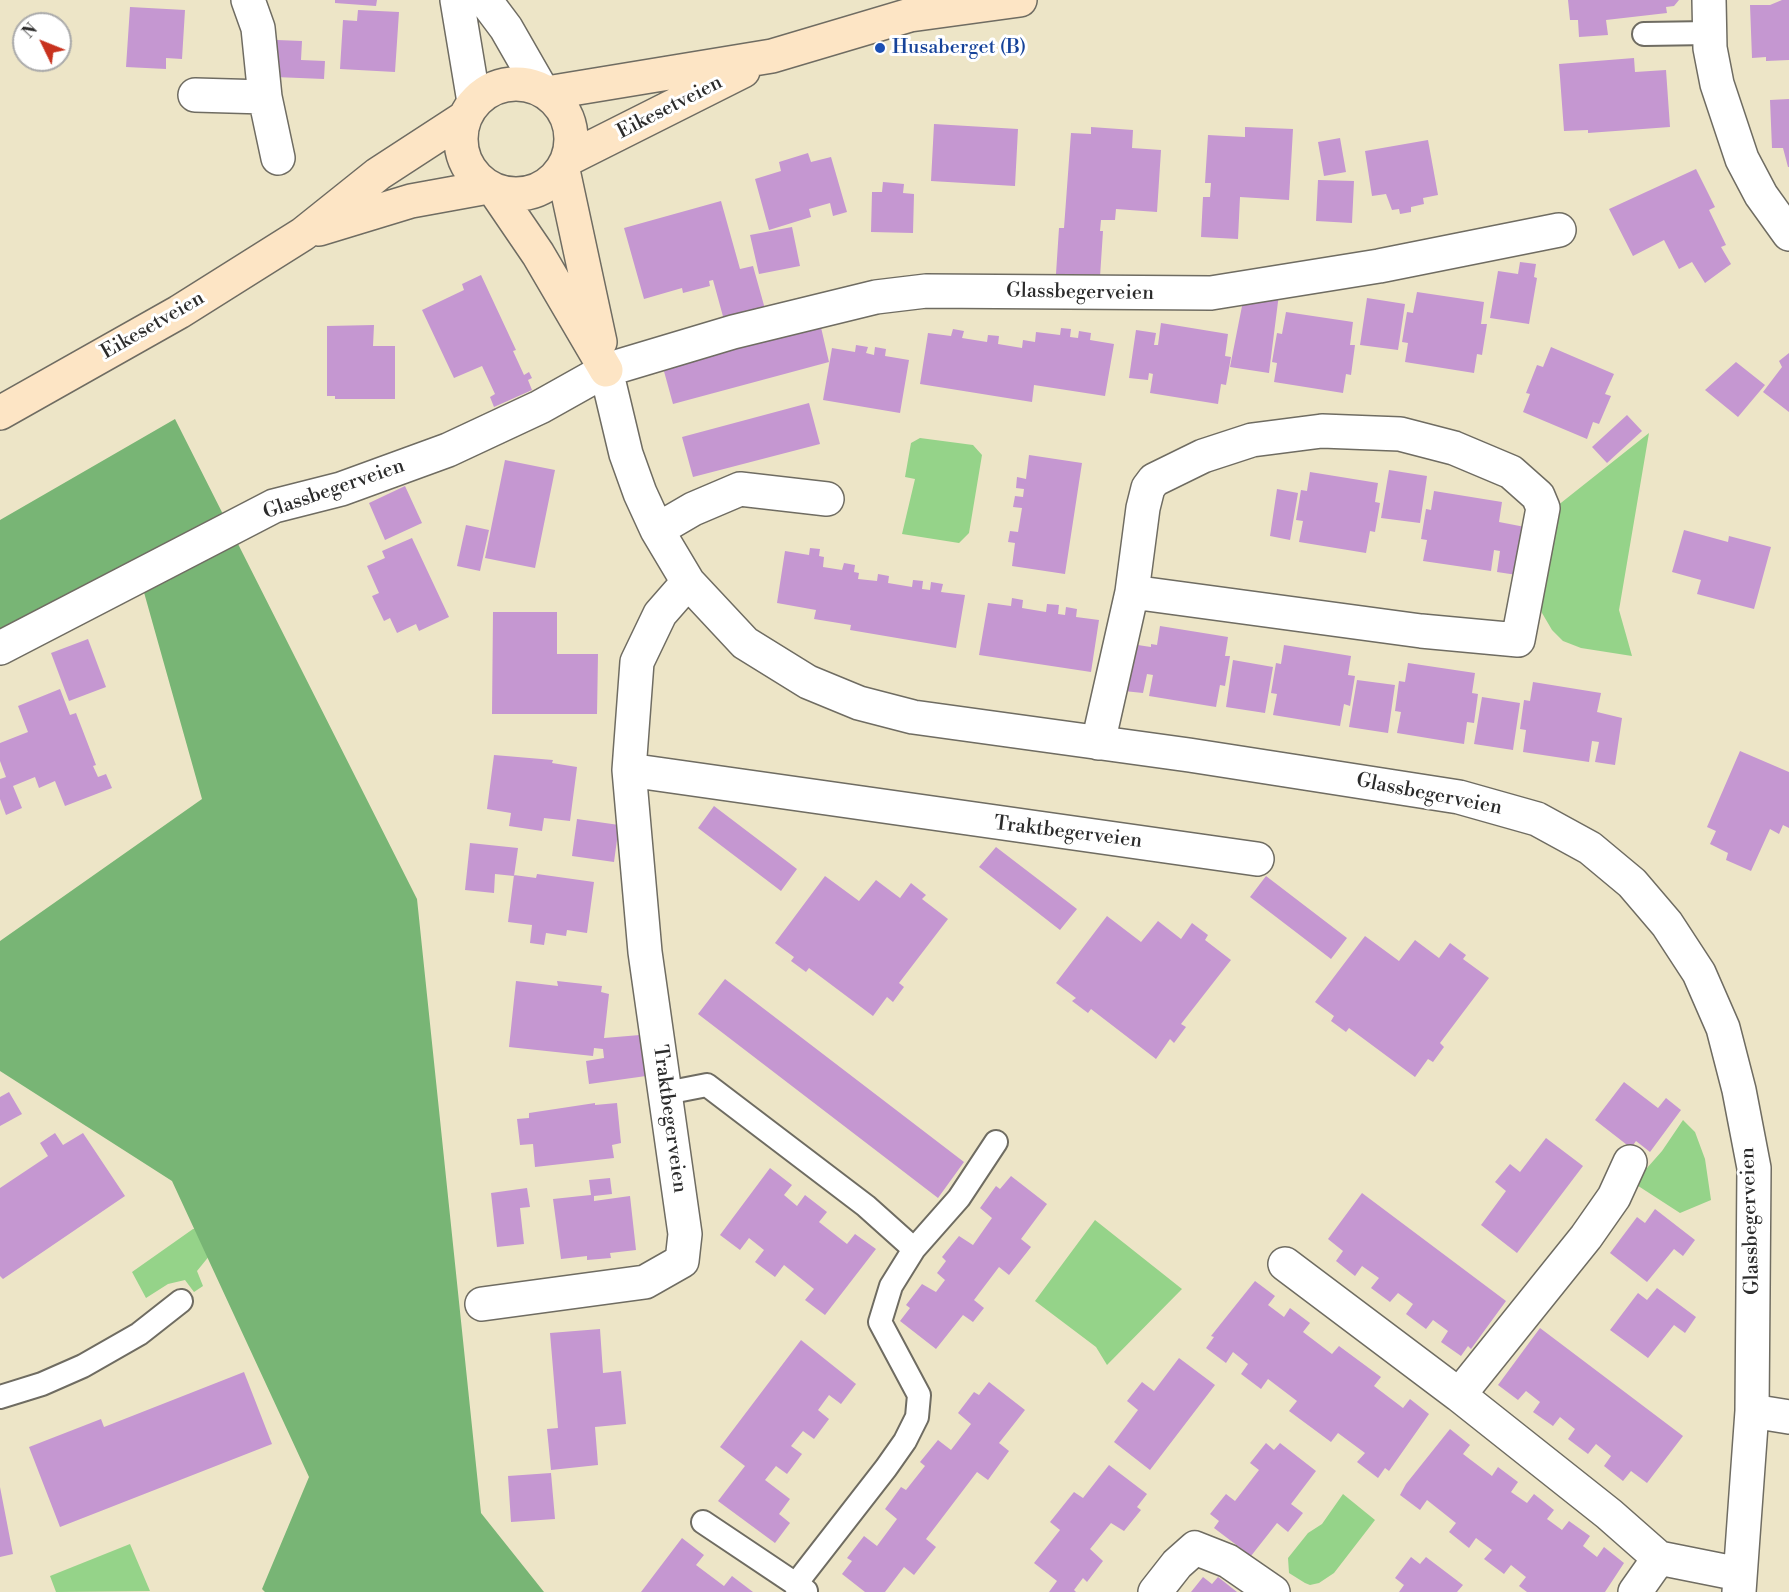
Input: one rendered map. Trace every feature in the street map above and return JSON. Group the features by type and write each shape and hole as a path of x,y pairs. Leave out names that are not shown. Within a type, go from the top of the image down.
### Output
{"main road":[{"name":"Eikesetveien","path":"544,91 772,56 910,15 1020,0"},
{"name":"Eikesetveien","path":"565,164 772,56"},
{"path":"518,83 544,91 564,111 572,135 565,164 544,187 520,195 492,189 469,169 460,144 469,110 494,88 518,83"},
{"name":"Eikesetveien","path":"0,412 179,312 303,234 378,174 469,110"},
{"name":"Glassbegerveien","path":"565,164 606,370"},
{"name":"Eikesetveien","path":"303,234 411,201 492,189"},
{"name":"Glassbegerveien","path":"492,189 538,254 606,370"}],"street":[{"path":"248,0 258,28 265,97 278,158"},
{"path":"457,0 469,110"},
{"path":"485,0 506,28 544,91"},
{"path":"1709,0 1709,33 1717,84 1742,159 1761,195 1789,234"},
{"path":"195,95 265,97"},
{"name":"Glassbegerveien","path":"0,648 274,506 341,489 448,450 540,407 606,370 733,332 876,297 927,291 1211,293 1379,267 1559,230"},
{"name":"Glassbegerveien","path":"606,370 626,454 657,530 688,582 745,643 808,682 859,703 913,717 1460,797 1537,819 1590,848 1632,883 1667,924 1699,973 1723,1028 1739,1090 1754,1168 1752,1411 1739,1583 1659,1558 1592,1500 1459,1395 1285,1264"},
{"path":"1098,743 1132,592 1143,508 1148,488 1154,480 1203,456 1252,440 1322,431 1400,434 1454,448 1511,472 1538,496 1543,508 1518,640 1411,630 1132,592"},
{"path":"657,530 702,505 740,489 827,499"},
{"name":"Traktbegerveien","path":"482,1304 645,1282 682,1261 685,1234 645,952 630,770 637,662 660,614 688,582"},
{"name":"Traktbegerveien","path":"630,770 1257,859"},
{"path":"1459,1395 1586,1237 1614,1197 1630,1162"},
{"path":"1752,1411 1789,1417"},
{"path":"1155,1592 1177,1564 1195,1548 1228,1561 1273,1592"},
{"path":"1635,1592 1659,1558"}],"lane":[{"path":"1644,34 1709,33"},
{"path":"666,1093 707,1085 866,1206 914,1250"},
{"path":"703,1522 801,1588 905,1441 917,1417 919,1395 880,1322 891,1286 914,1250 958,1198 996,1142"},
{"path":"0,1397 42,1384 82,1366 139,1334 181,1301"}],"green space":[{"path":"175,419 417,899 481,1513 544,1592 265,1592 262,1589 309,1477 172,1181 0,1071 0,941 202,799 138,571 0,629 0,520"},
{"path":"1649,433 1619,610 1632,656 1581,648 1563,641 1552,630 1542,613 1538,597 1552,510"},
{"path":"920,438 973,445 982,455 969,533 959,543 902,534 915,479 905,477 911,443"},
{"path":"1683,1120 1695,1132 1705,1159 1711,1200 1680,1213 1629,1180 1638,1166 1647,1168"},
{"path":"1095,1220 1182,1289 1107,1365 1096,1347 1035,1301"},
{"path":"214,1227 210,1255 197,1271 203,1286 194,1292 185,1280 168,1284 146,1298 132,1272 193,1229"},
{"path":"1343,1494 1375,1520 1334,1573 1319,1583 1310,1585 1289,1573 1288,1558 1308,1533 1322,1524"},
{"path":"130,1544 150,1591 56,1592 50,1576"}],"building":[{"path":"335,0 377,0 376,6 335,3"},
{"path":"1568,0 1679,0 1674,6 1666,7 1667,13 1606,20 1608,35 1579,37 1578,20 1570,20"},
{"path":"1789,0 1789,60 1766,61 1766,57 1752,58 1750,5 1770,5"},
{"path":"130,7 185,10 182,59 166,58 166,69 126,67"},
{"path":"358,10 399,12 395,72 340,69 343,20 357,21"},
{"path":"277,40 302,41 301,60 325,61 324,79 275,77"},
{"path":"1634,58 1635,72 1666,70 1670,127 1588,133 1588,130 1564,131 1559,64"},
{"path":"1789,99 1788,167 1783,148 1772,148 1770,100"},
{"path":"934,124 1018,129 1015,186 931,181"},
{"path":"1091,127 1133,130 1132,148 1161,150 1157,212 1116,209 1115,220 1101,220 1100,231 1103,231 1100,277 1056,274 1059,228 1064,228 1071,133 1091,134"},
{"path":"1245,127 1293,129 1289,200 1240,197 1238,239 1201,237 1203,197 1210,197 1211,183 1205,183 1208,135 1245,137"},
{"path":"1340,138 1346,172 1324,176 1318,142"},
{"path":"1428,140 1438,195 1423,198 1424,204 1411,207 1411,212 1400,214 1399,209 1392,210 1386,194 1372,196 1365,151"},
{"path":"808,153 811,162 831,157 847,212 833,216 830,203 809,209 811,217 769,230 755,179 781,171 779,162"},
{"path":"1696,169 1715,207 1709,210 1726,245 1721,247 1731,264 1705,283 1692,262 1679,269 1664,240 1633,256 1609,209"},
{"path":"1318,180 1354,181 1352,223 1316,221"},
{"path":"883,182 904,184 903,193 914,194 913,233 871,232 872,192 882,192"},
{"path":"721,201 740,269 753,266 765,309 724,320 713,280 709,281 710,286 683,293 682,288 644,299 624,228"},
{"path":"792,227 800,266 759,274 750,235"},
{"path":"1520,262 1536,264 1534,277 1537,278 1529,324 1490,318 1498,271 1518,274"},
{"path":"481,275 516,350 513,351 524,375 529,372 532,378 528,380 532,390 494,407 490,397 495,394 482,366 454,378 422,310 464,290 462,284"},
{"path":"1417,292 1484,302 1481,324 1487,324 1482,355 1477,354 1474,373 1405,362 1408,343 1402,342 1407,312 1413,313"},
{"path":"1279,294 1269,373 1230,367 1243,301"},
{"path":"1367,298 1405,304 1398,350 1360,345"},
{"path":"1286,312 1353,322 1350,345 1355,345 1351,375 1346,374 1343,393 1274,382 1277,363 1272,362 1277,333 1282,334"},
{"path":"820,323 829,362 673,404 662,364"},
{"path":"1161,323 1228,334 1225,356 1231,357 1226,385 1221,384 1218,404 1150,393 1153,374 1149,373 1148,380 1129,378 1136,330 1156,333 1154,345 1158,345"},
{"path":"374,325 373,346 395,346 395,399 335,399 335,396 327,396 327,326"},
{"path":"1061,328 1071,329 1070,337 1078,338 1079,331 1091,333 1090,340 1114,344 1105,396 1034,385 1032,402 920,384 928,333 951,336 953,329 964,331 962,338 987,342 988,335 999,336 998,344 1022,348 1023,340 1035,342 1036,332 1060,335"},
{"path":"856,345 868,347 866,353 874,355 875,347 886,349 885,356 909,360 900,413 823,400 832,348 855,352"},
{"path":"1551,347 1614,374 1605,394 1611,396 1599,424 1593,422 1587,439 1523,412 1530,394 1526,393 1537,365 1543,367"},
{"path":"1789,353 1789,412 1763,392 1782,367 1779,361"},
{"path":"1736,362 1765,385 1738,417 1705,390"},
{"path":"809,403 820,444 693,477 682,437"},
{"path":"1627,415 1642,431 1607,463 1592,447"},
{"path":"1029,455 1082,463 1065,574 1012,566 1015,543 1008,542 1010,531 1018,532 1022,508 1013,507 1015,496 1023,497 1024,489 1016,488 1017,477 1026,479"},
{"path":"505,460 555,470 535,568 485,558"},
{"path":"1389,470 1427,476 1420,523 1381,518"},
{"path":"1310,472 1378,483 1375,502 1380,503 1375,532 1370,531 1366,553 1299,542 1303,521 1296,520 1301,490 1307,491"},
{"path":"405,486 422,523 385,540 369,503"},
{"path":"1277,489 1298,493 1290,540 1270,536"},
{"path":"1434,491 1502,502 1499,522 1525,527 1517,575 1497,572 1500,551 1494,550 1491,571 1423,561 1427,540 1421,539 1426,509 1431,510"},
{"path":"466,525 489,530 480,571 457,566"},
{"path":"1684,530 1728,542 1729,536 1771,547 1754,609 1697,594 1701,580 1672,572"},
{"path":"412,538 449,617 419,631 416,624 397,633 390,618 384,621 372,596 379,593 367,566 385,558 382,551"},
{"path":"810,548 820,549 819,556 824,557 823,567 842,570 844,563 855,565 854,572 859,573 858,579 877,581 878,574 889,576 888,583 912,587 913,580 923,581 922,589 930,590 931,582 943,584 941,592 965,595 956,648 850,630 851,625 814,619 816,610 777,603 785,551 809,555"},
{"path":"1012,598 1023,600 1022,608 1046,612 1047,604 1059,605 1058,614 1065,615 1066,607 1077,609 1076,617 1099,620 1091,672 979,655 988,603 1011,606"},
{"path":"493,612 557,612 557,654 598,654 597,714 492,714"},
{"path":"1160,626 1228,637 1225,656 1230,656 1225,686 1220,685 1216,707 1149,696 1153,675 1147,674 1143,693 1124,691 1131,644 1151,647 1151,644 1157,645"},
{"path":"88,639 106,687 69,701 51,653"},
{"path":"1284,645 1351,656 1348,675 1355,676 1350,706 1344,704 1340,726 1273,715 1277,694 1271,693 1276,663 1281,664"},
{"path":"1233,660 1273,667 1265,713 1226,707"},
{"path":"1408,663 1475,673 1472,693 1478,694 1474,723 1467,722 1464,744 1397,733 1401,712 1395,711 1399,681 1405,682"},
{"path":"1357,680 1395,685 1388,733 1349,727"},
{"path":"1533,682 1601,693 1597,712 1622,718 1615,765 1595,762 1599,742 1592,741 1589,762 1523,752 1526,730 1520,729 1524,700 1530,701"},
{"path":"60,689 70,715 76,713 96,765 93,766 98,777 106,774 112,788 65,806 55,781 39,788 35,777 13,786 22,808 6,815 0,799 0,779 6,777 0,761 0,743 28,732 18,706"},
{"path":"1482,697 1520,703 1513,750 1474,744"},
{"path":"1740,751 1789,772 1789,828 1783,825 1779,834 1770,829 1751,871 1726,860 1728,853 1710,844 1716,831 1707,827"},
{"path":"494,755 553,760 552,763 577,767 570,821 544,818 542,831 509,826 511,813 487,809"},
{"path":"714,806 797,869 781,891 698,828"},
{"path":"577,819 619,825 614,862 572,856"},
{"path":"470,843 518,848 514,876 495,874 494,893 465,890"},
{"path":"996,847 1077,909 1060,930 979,867"},
{"path":"537,874 594,882 587,933 567,930 566,936 546,933 544,945 530,943 532,925 508,922 514,875 536,878"},
{"path":"825,876 859,901 876,880 900,898 911,883 926,895 922,899 948,919 899,983 904,987 893,1002 887,997 873,1016 809,968 806,972 791,961 794,957 775,943"},
{"path":"1266,876 1347,938 1331,959 1250,897"},
{"path":"1107,916 1141,942 1158,921 1181,939 1192,923 1208,935 1205,940 1231,960 1181,1024 1186,1027 1174,1043 1170,1039 1156,1059 1091,1009 1088,1013 1072,1001 1076,998 1056,983"},
{"path":"1365,936 1399,961 1415,940 1439,958 1450,943 1466,955 1463,959 1489,978 1440,1043 1444,1047 1433,1062 1428,1059 1415,1077 1349,1028 1346,1032 1331,1021 1334,1016 1315,1002"},
{"path":"725,979 964,1162 938,1198 698,1014"},
{"path":"516,981 558,986 557,981 602,986 601,992 609,994 604,1038 640,1035 646,1076 589,1084 586,1061 604,1058 603,1049 594,1048 593,1056 509,1047"},
{"path":"1624,1082 1658,1108 1666,1098 1681,1110 1650,1152 1636,1141 1631,1148 1595,1120"},
{"path":"9,1092 22,1114 0,1126 0,1097"},
{"path":"595,1103 595,1105 617,1103 621,1143 612,1145 614,1158 535,1167 533,1144 520,1145 517,1119 529,1118 529,1113"},
{"path":"55,1133 63,1145 83,1133 125,1196 3,1279 0,1276 0,1188 48,1156 40,1143"},
{"path":"1546,1138 1583,1166 1517,1253 1481,1225 1506,1191 1495,1182 1510,1164 1520,1172"},
{"path":"770,1168 792,1185 784,1195 797,1206 805,1195 827,1212 819,1222 847,1244 855,1234 876,1249 825,1315 805,1300 814,1289 784,1265 775,1277 755,1262 764,1250 749,1238 740,1250 720,1235"},
{"path":"1011,1176 1047,1204 1021,1239 1031,1247 1009,1275 999,1267 974,1300 984,1308 973,1322 963,1315 936,1349 900,1321 910,1308 906,1305 922,1284 936,1292 945,1280 937,1273 946,1261 942,1257 959,1236 973,1245 992,1218 980,1208 996,1186 1000,1189"},
{"path":"610,1178 612,1194 594,1196 594,1201 630,1196 636,1250 610,1253 611,1258 587,1260 587,1256 561,1259 553,1199 591,1195 589,1180"},
{"path":"527,1188 530,1207 520,1208 524,1244 497,1247 491,1193"},
{"path":"1362,1193 1506,1301 1471,1349 1468,1346 1461,1356 1441,1342 1448,1331 1433,1320 1426,1329 1406,1314 1413,1304 1398,1293 1390,1302 1371,1288 1379,1278 1362,1266 1355,1276 1336,1261 1343,1251 1328,1239"},
{"path":"1655,1209 1695,1240 1683,1256 1674,1249 1647,1282 1610,1253 1637,1217 1645,1223"},
{"path":"1255,1281 1275,1296 1268,1305 1284,1317 1290,1308 1310,1323 1303,1332 1332,1354 1339,1346 1381,1377 1374,1386 1403,1408 1410,1399 1429,1414 1389,1471 1385,1468 1378,1478 1357,1462 1365,1453 1338,1433 1331,1442 1289,1411 1297,1401 1268,1379 1261,1389 1241,1374 1248,1364 1233,1352 1226,1363 1206,1348 1214,1337 1211,1336"},
{"path":"1657,1288 1696,1317 1685,1333 1674,1325 1648,1358 1610,1330 1638,1293 1647,1300"},
{"path":"1540,1328 1683,1436 1647,1483 1631,1471 1623,1481 1604,1466 1611,1456 1596,1444 1588,1454 1568,1439 1575,1429 1560,1417 1553,1426 1533,1412 1540,1402 1526,1391 1518,1400 1498,1385"},
{"path":"600,1329 603,1373 621,1371 626,1424 595,1427 598,1465 551,1470 547,1429 558,1428 550,1333"},
{"path":"801,1340 856,1384 841,1404 829,1395 818,1410 829,1419 814,1439 803,1431 791,1446 802,1454 787,1474 776,1466 765,1480 790,1499 779,1514 790,1523 775,1543 718,1501 745,1466 720,1447"},
{"path":"1179,1358 1215,1385 1150,1470 1114,1442 1138,1410 1127,1401 1142,1382 1154,1391"},
{"path":"244,1372 272,1444 60,1527 29,1447 101,1419 104,1427"},
{"path":"989,1382 1025,1410 999,1443 1009,1451 988,1480 977,1472 926,1539 936,1547 914,1575 904,1567 885,1592 865,1592 842,1574 852,1561 847,1558 864,1536 877,1546 897,1519 885,1509 901,1487 906,1490 925,1466 920,1462 938,1440 951,1450 971,1424 958,1413 974,1392 979,1395"},
{"path":"1450,1429 1470,1445 1463,1454 1492,1476 1498,1467 1518,1482 1511,1492 1527,1503 1534,1494 1554,1510 1547,1519 1562,1530 1569,1521 1590,1536 1583,1546 1597,1557 1604,1547 1624,1563 1605,1592 1527,1592 1519,1586 1526,1577 1511,1565 1504,1574 1484,1559 1492,1550 1476,1538 1469,1548 1449,1532 1456,1523 1427,1500 1420,1510 1400,1495 1406,1484"},
{"path":"1266,1443 1274,1450 1280,1443 1316,1471 1291,1504 1303,1513 1288,1532 1277,1523 1251,1556 1214,1528 1219,1521 1210,1514 1226,1494 1235,1501 1259,1470 1250,1463"},
{"path":"1109,1465 1147,1494 1137,1507 1141,1510 1124,1531 1111,1523 1090,1549 1103,1561 1087,1582 1083,1578 1074,1590 1076,1592 1049,1592 1057,1581 1034,1563 1060,1530 1050,1522 1074,1492 1083,1498"},
{"path":"551,1473 555,1519 511,1522 508,1476"},
{"path":"0,1487 13,1554 0,1557"},
{"path":"682,1538 704,1555 696,1565 724,1586 732,1576 753,1592 641,1592"},
{"path":"1411,1557 1420,1564 1426,1557 1463,1585 1457,1592 1399,1592 1404,1585 1395,1578"},
{"path":"1203,1577 1212,1584 1218,1577 1237,1592 1191,1592"}],"place":[{"name":"Husaberget (B)","path":"880,48"}]}
